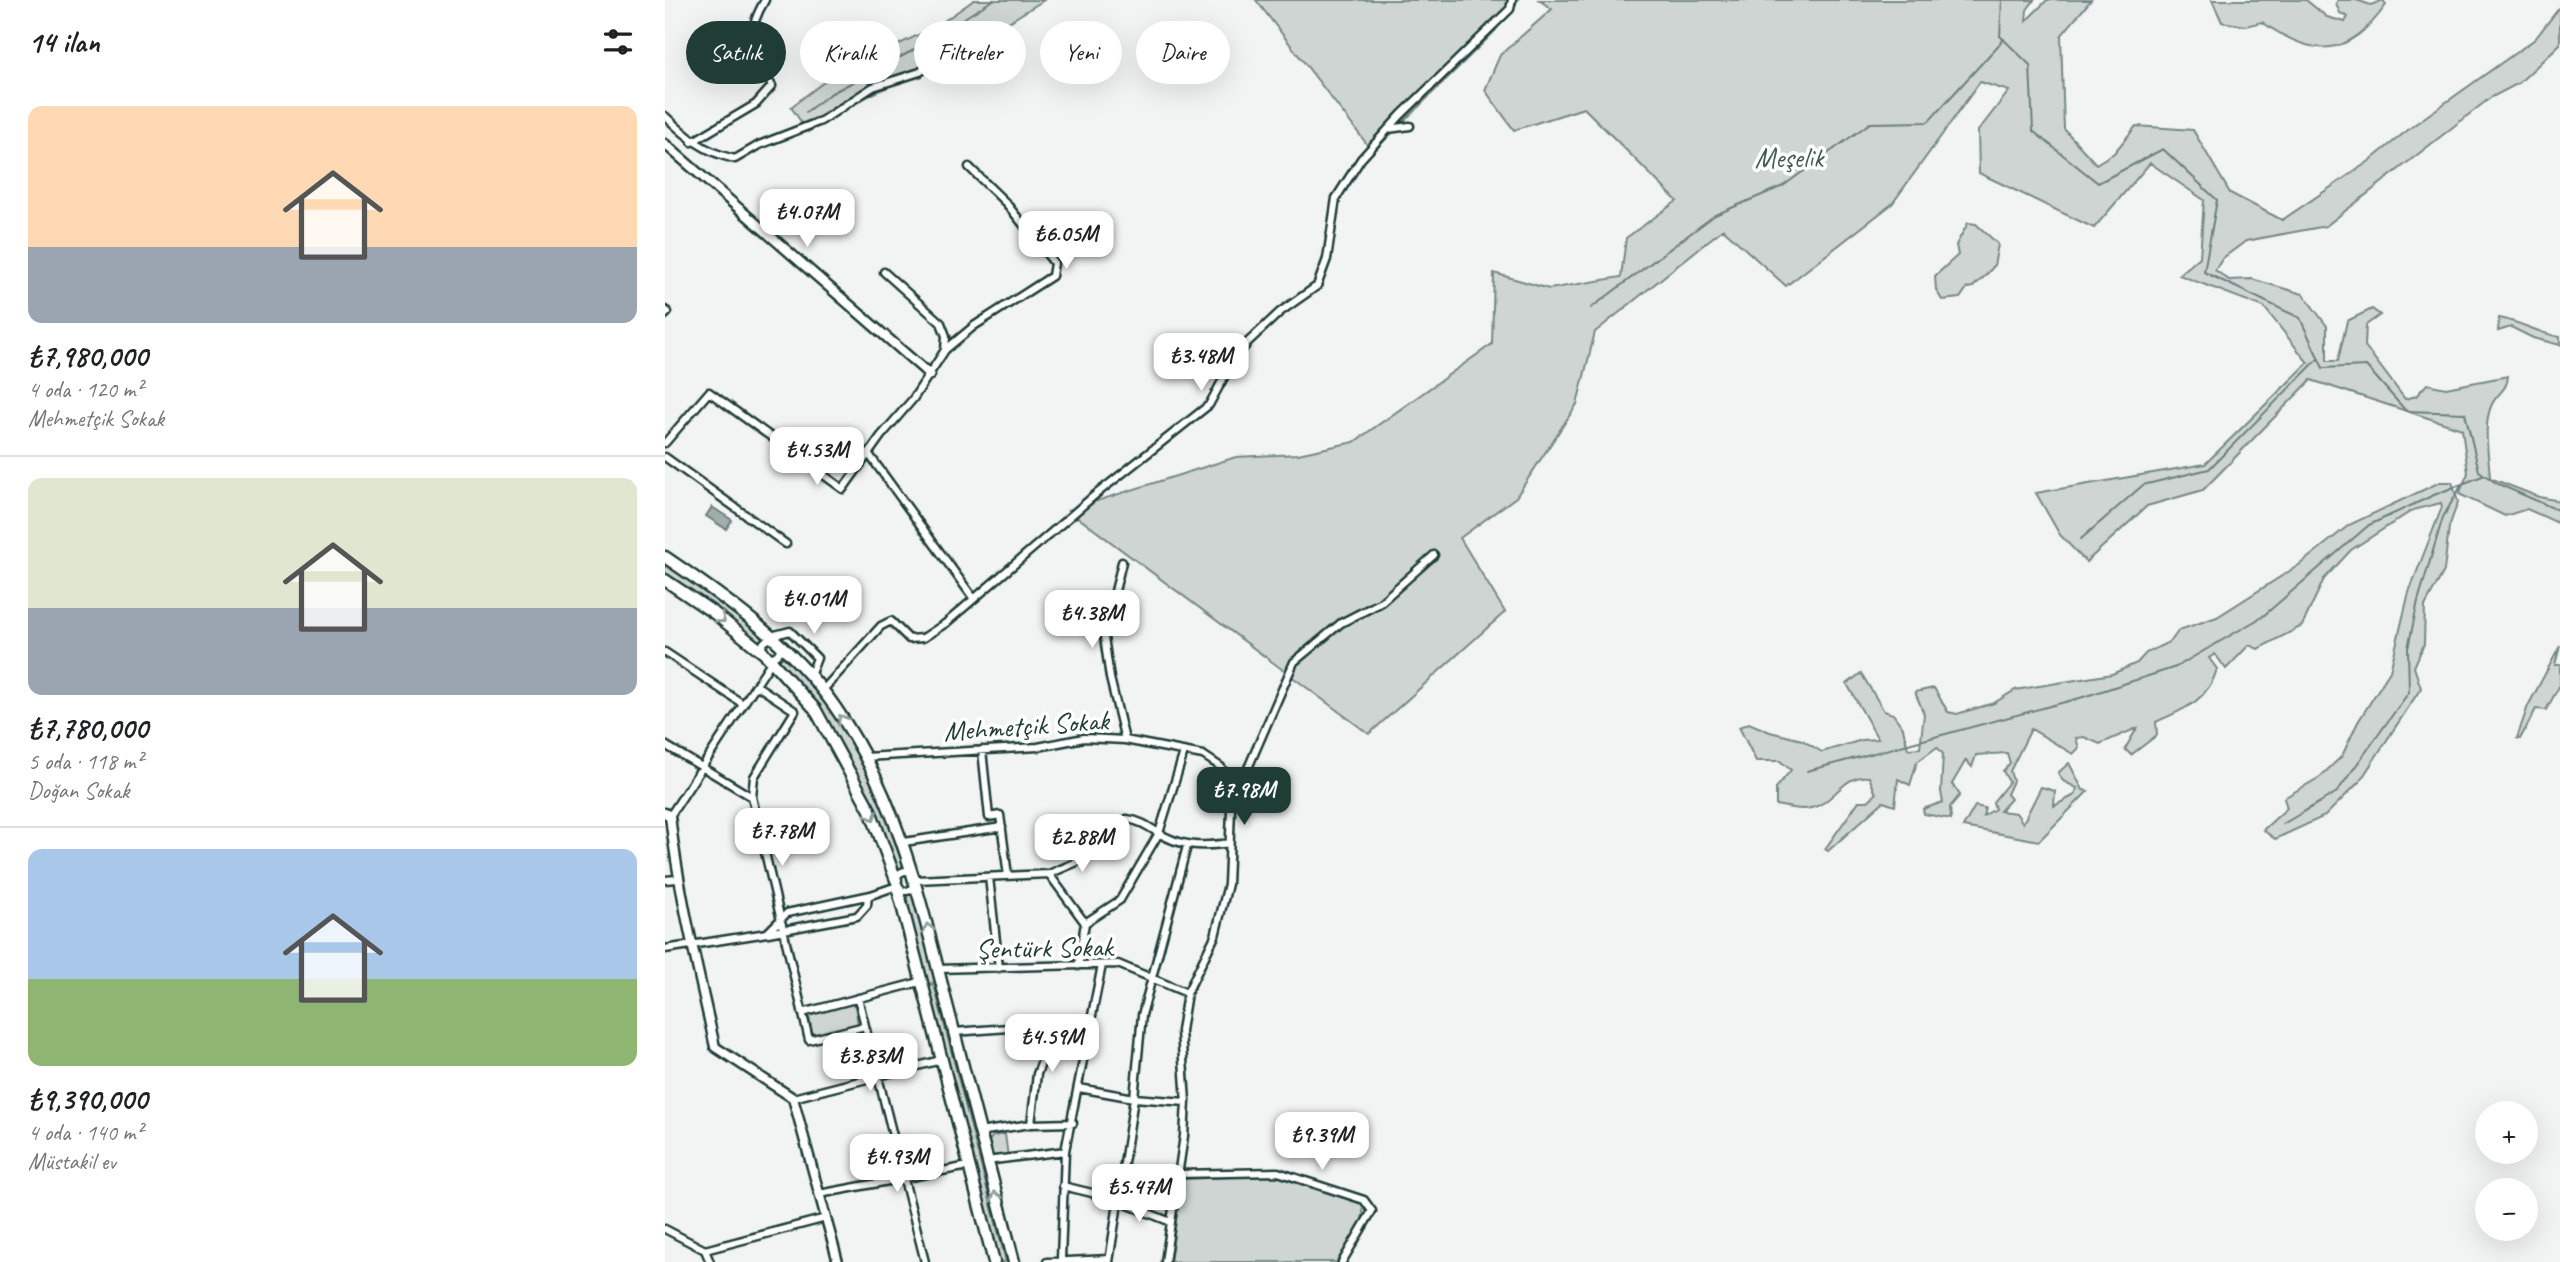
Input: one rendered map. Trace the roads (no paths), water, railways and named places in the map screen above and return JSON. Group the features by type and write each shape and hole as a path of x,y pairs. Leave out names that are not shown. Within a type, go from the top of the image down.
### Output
{"main road":[{"path":"665,557 713,590 775,639 834,705 887,799 916,880 1014,1262"},
{"path":"665,580 714,613 768,658 814,709 870,810 897,883 920,982 994,1262"}],"street":[{"path":"692,142 756,104 772,86 752,54 753,23 765,0"},
{"path":"822,691 881,626 891,621 909,639 923,638 974,599 1095,495 1209,405 1228,370 1248,342 1280,312 1317,286 1327,260 1336,198 1361,159 1510,9 1512,0"},
{"path":"665,116 692,142 706,150 734,159 759,145 821,121 873,87 914,74"},
{"path":"1388,129 1411,126"},
{"path":"665,144 930,375"},
{"path":"665,443 709,392 843,489 868,453 895,423 945,350 974,326 1052,276 1054,263 1006,203 969,167"},
{"path":"884,272 941,323 946,336 945,350"},
{"path":"868,453 974,599"},
{"path":"665,457 786,544"},
{"path":"1165,1262 1187,1102 1181,1031 1187,993 1215,936 1229,884 1233,785 1245,775 1294,662 1341,623 1380,603 1434,555"},
{"path":"1122,562 1104,637 1110,678 1125,740"},
{"path":"768,658 763,649 766,641 790,631 817,658 809,678"},
{"path":"768,658 778,654 775,639"},
{"path":"665,652 743,704"},
{"path":"768,658 756,685 667,814 677,879 715,1046 793,1098 838,1262"},
{"path":"756,685 795,712 754,777 752,797 809,1040 865,1027"},
{"name":"Mehmetçik Sokak","path":"865,757 1038,747 1084,738 1125,740 1203,755 1221,766 1233,785"},
{"path":"665,745 752,797"},
{"path":"982,750 989,817 1000,815 1008,876"},
{"path":"1085,923 1120,900 1159,833 1184,751"},
{"path":"916,880 1049,874 1077,862 1127,818 1142,821 1159,833 1187,846 1229,844"},
{"path":"904,842 1002,827"},
{"path":"1047,1262 1061,1259 1109,1260 1134,1098 1142,1015 1151,975 1176,896 1187,846"},
{"path":"767,933 787,912 868,896 897,883 904,871 916,880"},
{"path":"1049,874 1085,923 1078,966"},
{"path":"989,877 999,968"},
{"path":"665,880 677,879"},
{"path":"897,883 909,890 916,880"},
{"path":"665,949 857,916 867,905 868,896"},
{"name":"Şentürk Sokak","path":"938,969 1118,964 1151,975 1187,993"},
{"path":"1061,1259 1065,1151 1073,1123 1102,965"},
{"path":"802,1013 920,982"},
{"path":"858,998 877,1077 907,1179 925,1262"},
{"path":"954,1032 1077,1023 1090,1028"},
{"path":"1031,1124 1037,1074 1049,1043 1047,1026"},
{"path":"793,1098 941,1060"},
{"path":"1079,1088 1134,1098 1187,1102"},
{"path":"979,1132 1031,1124 1073,1123"},
{"path":"986,1161 1065,1151"},
{"path":"819,1194 969,1166"},
{"path":"1178,1174 1278,1172 1364,1200 1372,1211 1342,1262"},
{"path":"1063,1186 1118,1198 1171,1222"},
{"path":"705,1250 825,1218"},
{"path":"665,1229 705,1250 710,1262"}],"waterway":[{"path":"806,112 830,94 910,52 993,0"},
{"path":"2002,0 2000,36 2030,65 2033,131 2098,183 2163,149 2217,200 2204,272 2300,318 2323,368 2366,366 2406,411 2465,413 2479,471 2496,483 2560,511"},
{"path":"1591,308 1715,215 1783,186 1870,123 1928,122 2004,39"},
{"path":"2081,539 2143,485 2209,469 2317,360"},
{"path":"1807,771 2080,698 2176,667 2262,617 2369,525 2485,475"},
{"path":"2283,824 2337,792 2409,692 2408,648 2418,601 2443,517 2461,486"}],"park label":[{"name":"Meşelik","path":"1789,157"}]}
